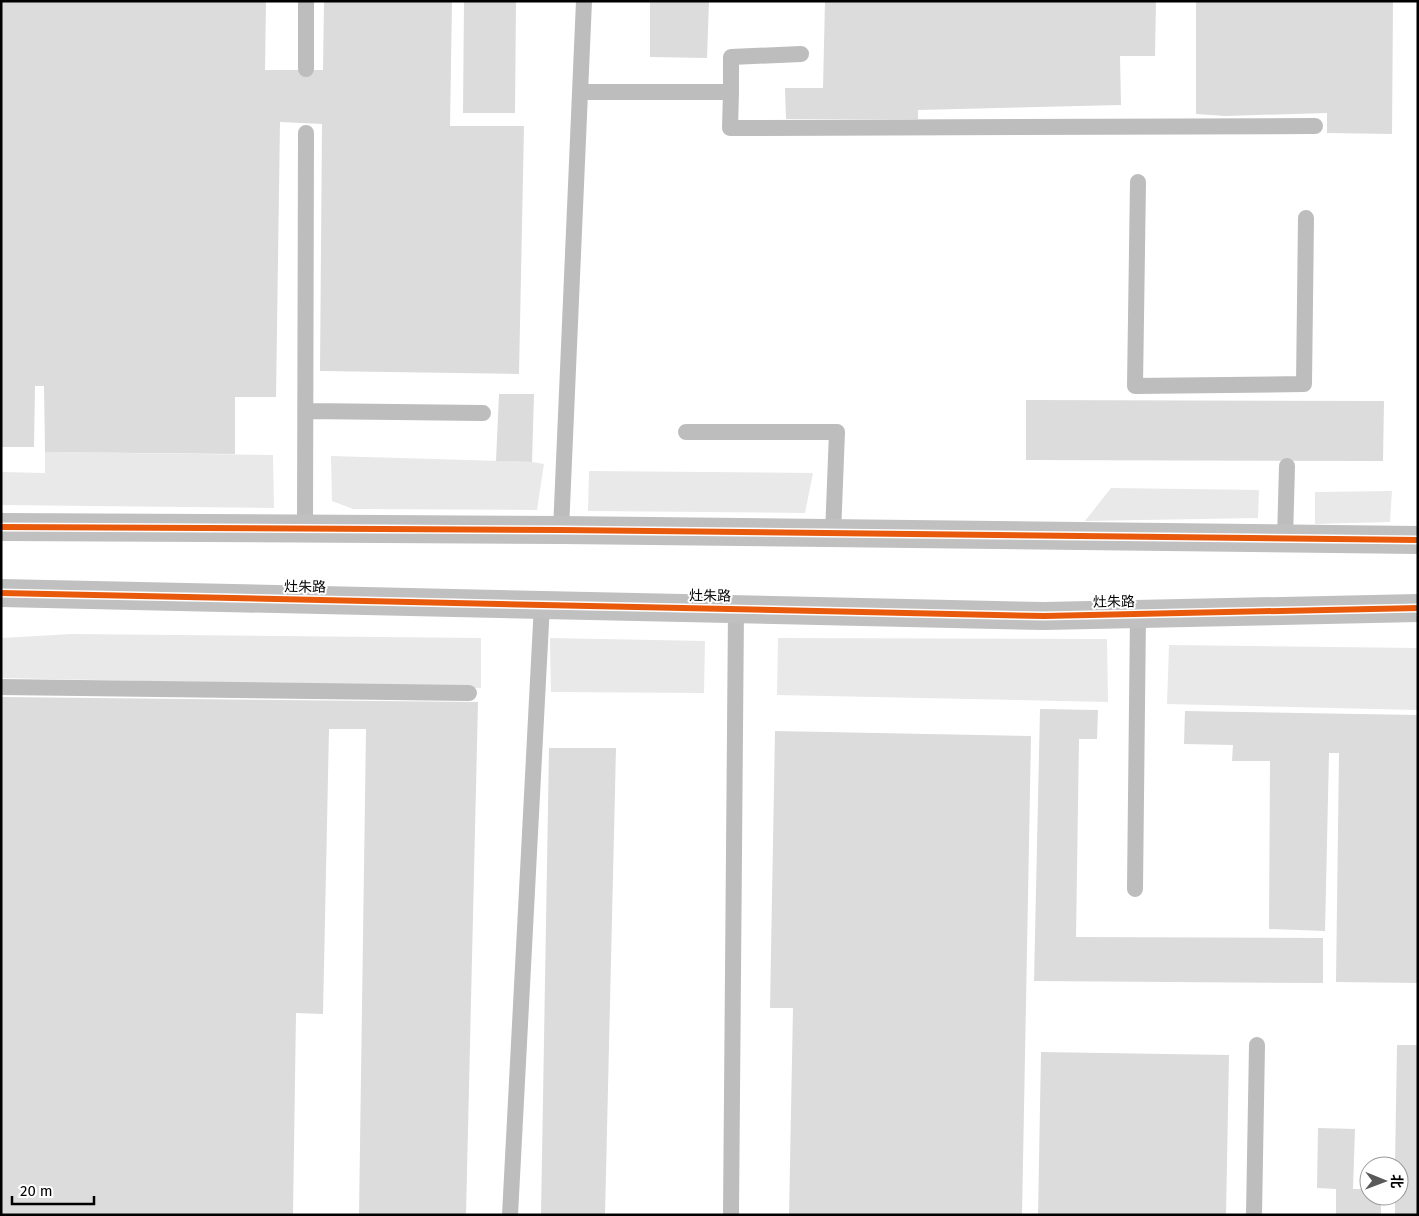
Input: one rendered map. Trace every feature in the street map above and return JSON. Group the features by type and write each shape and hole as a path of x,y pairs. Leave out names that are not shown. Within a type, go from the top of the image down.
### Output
{"main road":[{"path":"1,527 561,530 1418,540"},
{"name":"灶朱路","path":"1,594 1044,616 1418,608"}],"lane":[{"path":"306,1 306,69"},
{"path":"561,530 584,1"},
{"path":"802,54 731,56 730,128 1315,126"},
{"path":"580,92 731,92"},
{"path":"305,529 306,133"},
{"path":"1138,182 1135,386 1288,388 1304,384 1306,218"},
{"path":"306,411 483,413"},
{"path":"686,432 837,432 833,534"},
{"path":"1285,539 1287,466"},
{"path":"1418,529 1418,540"},
{"path":"510,1215 542,604"},
{"path":"731,1215 736,609"},
{"path":"1135,889 1138,614"},
{"path":"1,687 469,693"},
{"path":"1254,1215 1256,1045"}],"shaded area":[{"path":"45,452 273,455 274,508 1,505 1,472 45,473"},
{"path":"331,456 532,462 544,464 537,510 353,509 332,501"},
{"path":"589,471 813,473 805,513 588,511"},
{"path":"1111,488 1259,490 1258,518 1085,521"},
{"path":"1392,491 1390,522 1315,524 1315,492"},
{"path":"72,634 481,638 481,688 1,678 1,638"},
{"path":"550,638 705,641 704,693 551,692"},
{"path":"778,638 1107,639 1108,702 777,695"},
{"path":"1169,645 1418,648 1418,710 1167,704"}],"building":[{"path":"1,1 266,1 265,70 323,70 324,1 452,1 450,126 524,126 519,374 320,371 322,124 280,122 276,397 235,397 235,454 45,452 44,386 35,386 34,447 1,447"},
{"path":"464,1 516,1 515,113 463,113"},
{"path":"650,1 709,1 707,58 650,57"},
{"path":"825,1 1156,1 1155,56 1120,56 1121,105 918,110 918,119 786,119 785,88 823,88"},
{"path":"1196,1 1393,1 1392,134 1327,133 1327,113 1225,116 1196,114"},
{"path":"499,394 534,394 532,462 496,461"},
{"path":"1026,400 1384,401 1383,461 1026,460"},
{"path":"1,697 478,702 466,1215 359,1215 366,729 329,729 323,1014 296,1013 293,1215 1,1215"},
{"path":"1040,709 1098,710 1097,739 1079,739 1076,937 1323,938 1323,983 1034,981"},
{"path":"1185,711 1418,715 1418,983 1336,982 1339,753 1329,753 1325,931 1269,929 1270,761 1232,761 1233,745 1184,744"},
{"path":"775,731 1031,736 1022,1215 789,1215 793,1008 770,1008"},
{"path":"549,748 616,748 605,1215 541,1215"},
{"path":"1397,1045 1418,1045 1418,1215 1395,1215 1395,1206 1409,1206 1409,1156 1395,1156"},
{"path":"1041,1052 1229,1055 1226,1215 1038,1215"},
{"path":"1318,1128 1355,1129 1353,1189 1359,1189 1359,1206 1381,1206 1381,1215 1336,1215 1336,1189 1317,1188"}],"cycle path":[{"path":"1,527 561,530 1418,540"},
{"path":"1,593 1044,616 1418,608"}]}
